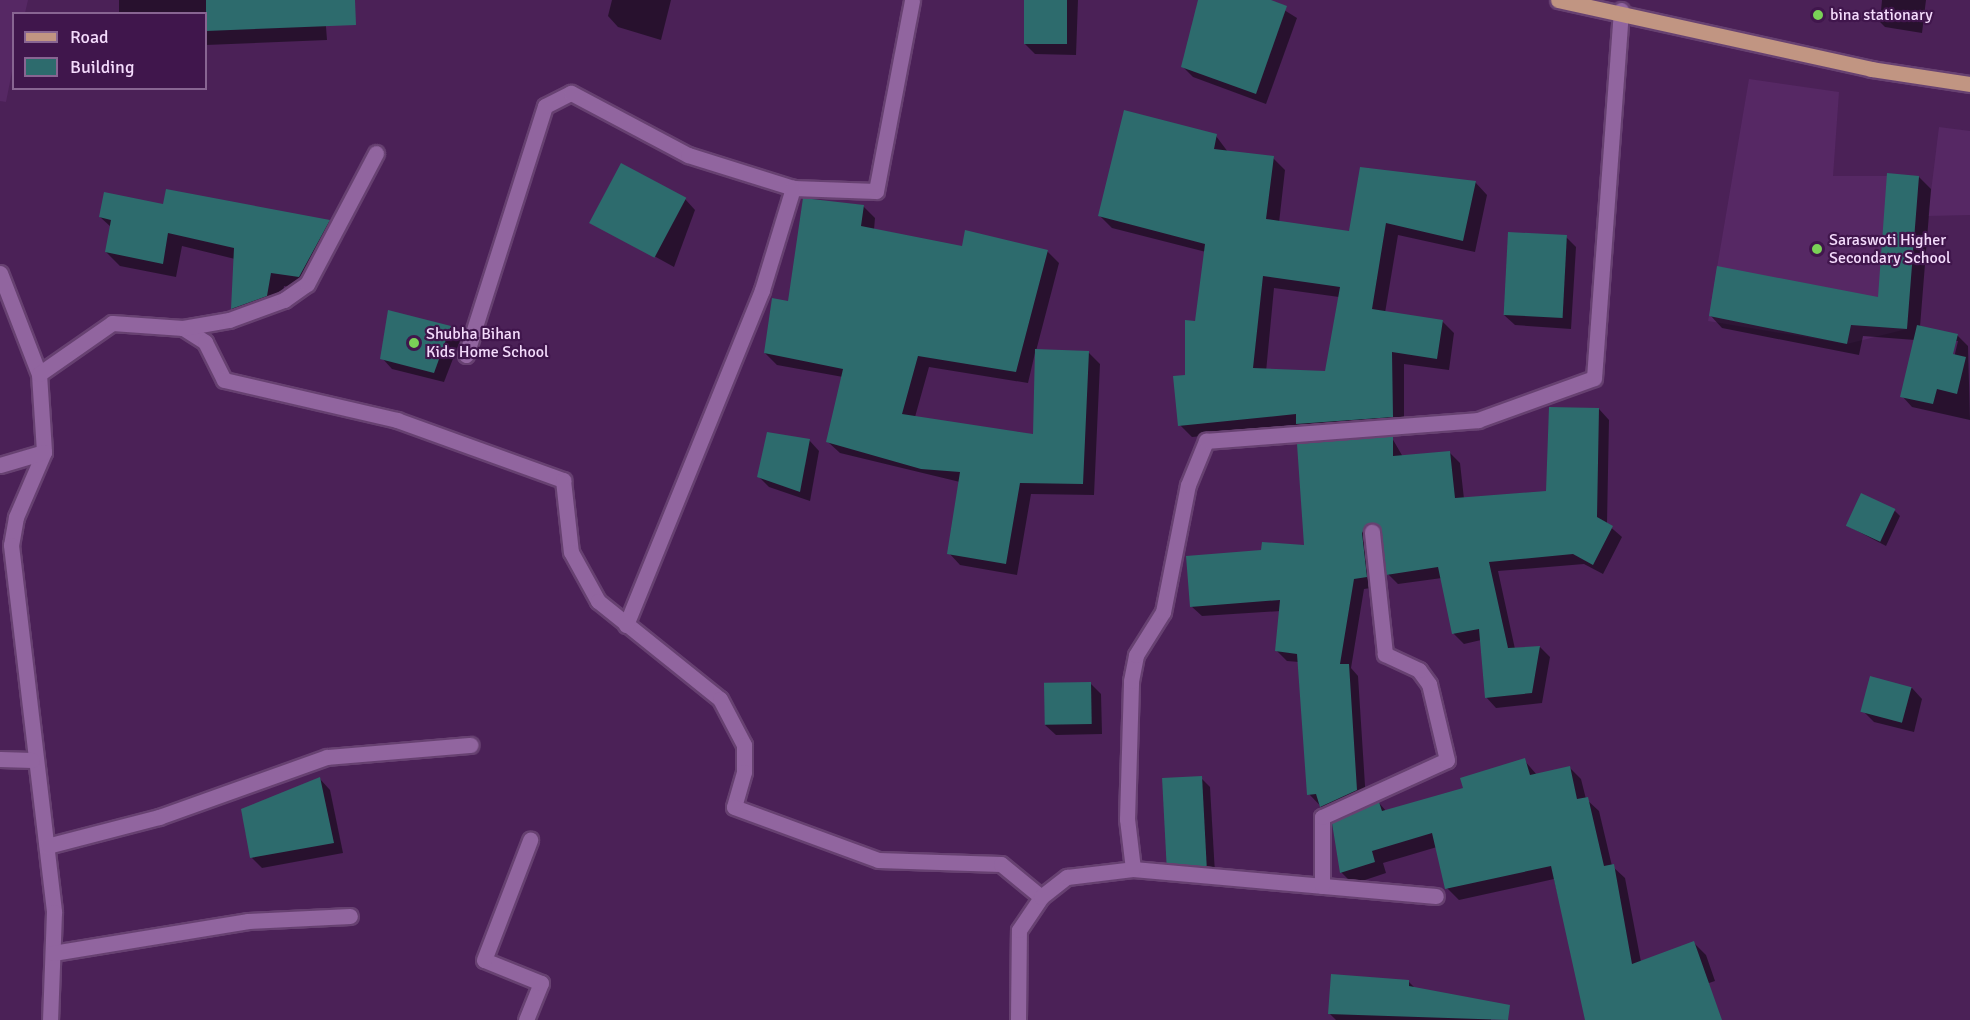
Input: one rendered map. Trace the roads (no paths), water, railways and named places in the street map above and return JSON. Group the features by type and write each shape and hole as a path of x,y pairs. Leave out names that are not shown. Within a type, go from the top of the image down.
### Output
{"main road":[{"path":"1558,0 1621,10 1871,69 1970,84"}],"street":[{"path":"466,355 545,106 556,97 571,93 688,155 793,188 876,191 912,0"},
{"path":"1133,869 1127,819 1131,681 1136,655 1163,612 1188,485 1206,441 1478,420 1594,378 1621,10"},
{"path":"39,374 112,323 183,328 262,309 307,285 376,153"},
{"path":"626,625 762,290 793,188"},
{"path":"0,273 39,374 44,452 16,517 11,545 32,760 47,846 53,953 50,1020"},
{"path":"183,328 205,342 224,380 397,420 562,480 571,552 598,601 720,699 744,745 744,772 734,807 878,860 1001,864 1041,897"},
{"path":"0,465 44,452"},
{"path":"1322,886 1322,817 1447,760 1429,684 1419,670 1385,654 1372,532"},
{"path":"47,846 159,817 327,757 471,745"},
{"path":"0,759 32,760"},
{"path":"526,1020 541,983 484,960 530,840"},
{"path":"1018,1020 1019,930 1041,897 1068,878 1133,869 1436,896"},
{"path":"53,953 248,921 350,916"}],"place":[{"name":"bina stationary","path":"1818,15"},
{"name":"Saraswoti Higher Secondary School","path":"1817,249"},
{"name":"Shubha Bihan Kids Home School","path":"414,343"}]}
